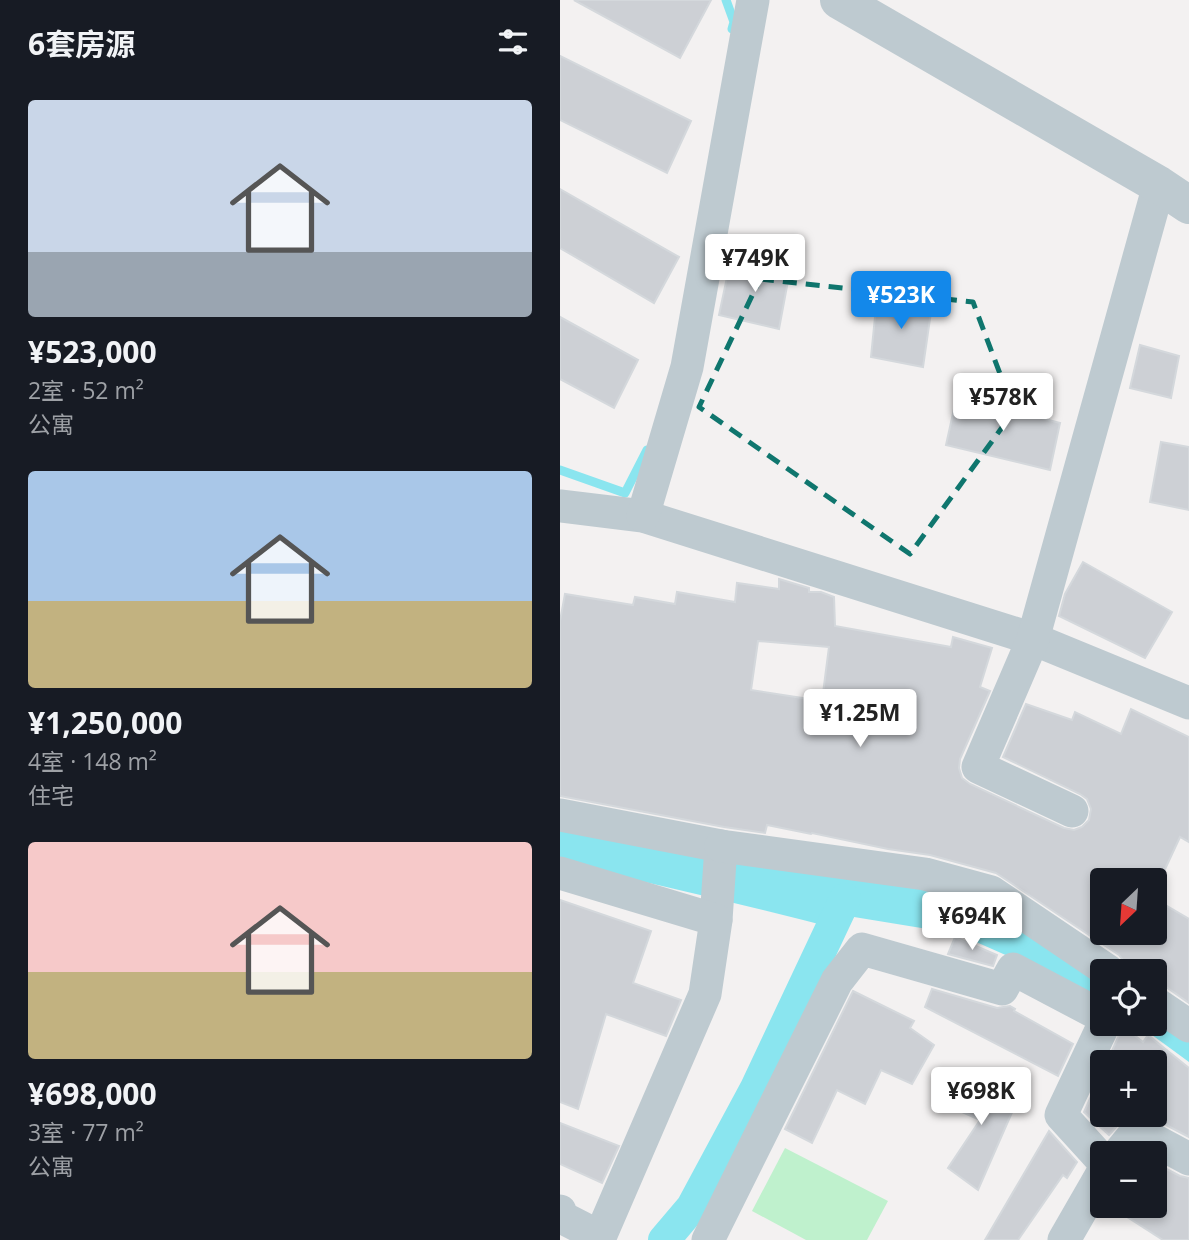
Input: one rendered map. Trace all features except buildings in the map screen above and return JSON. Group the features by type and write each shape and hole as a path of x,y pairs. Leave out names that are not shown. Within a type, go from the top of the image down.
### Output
{"street":[{"path":"643,516 687,368 753,0"},
{"path":"839,0 1174,195 1033,639 978,767 1072,811"},
{"path":"560,506 643,516 1033,639 1189,703"},
{"path":"560,816 721,846 925,874 991,892 1090,959"},
{"path":"560,1211 561,1217 600,1239 705,994 716,920 721,846"},
{"path":"560,873 716,920"},
{"path":"708,1240 837,982 862,949 1002,989 1013,969 1090,1010"},
{"path":"1167,1011 1189,1026"},
{"path":"1090,1147 1061,1115 1098,1036"},
{"path":"1129,1141 1138,1131 1156,1141"},
{"path":"1167,1147 1189,1159"},
{"path":"1064,1240 1090,1195"}],"highlighted area":[{"path":"760,279 973,302 1014,411 910,554 699,407"}],"green space":[{"path":"785,1148 888,1201 867,1240 806,1240 752,1211"}],"water":[{"path":"560,816 908,880 1035,923 1090,962 1090,993 958,934 854,917 842,930 560,862"},
{"path":"1167,1003 1189,1018 1189,1062 1153,1036 1167,1036"}],"waterway":[{"path":"726,0 734,22 732,29"},
{"path":"560,470 625,493 647,450"},
{"path":"664,1240 692,1207 756,1088 845,899"}]}
